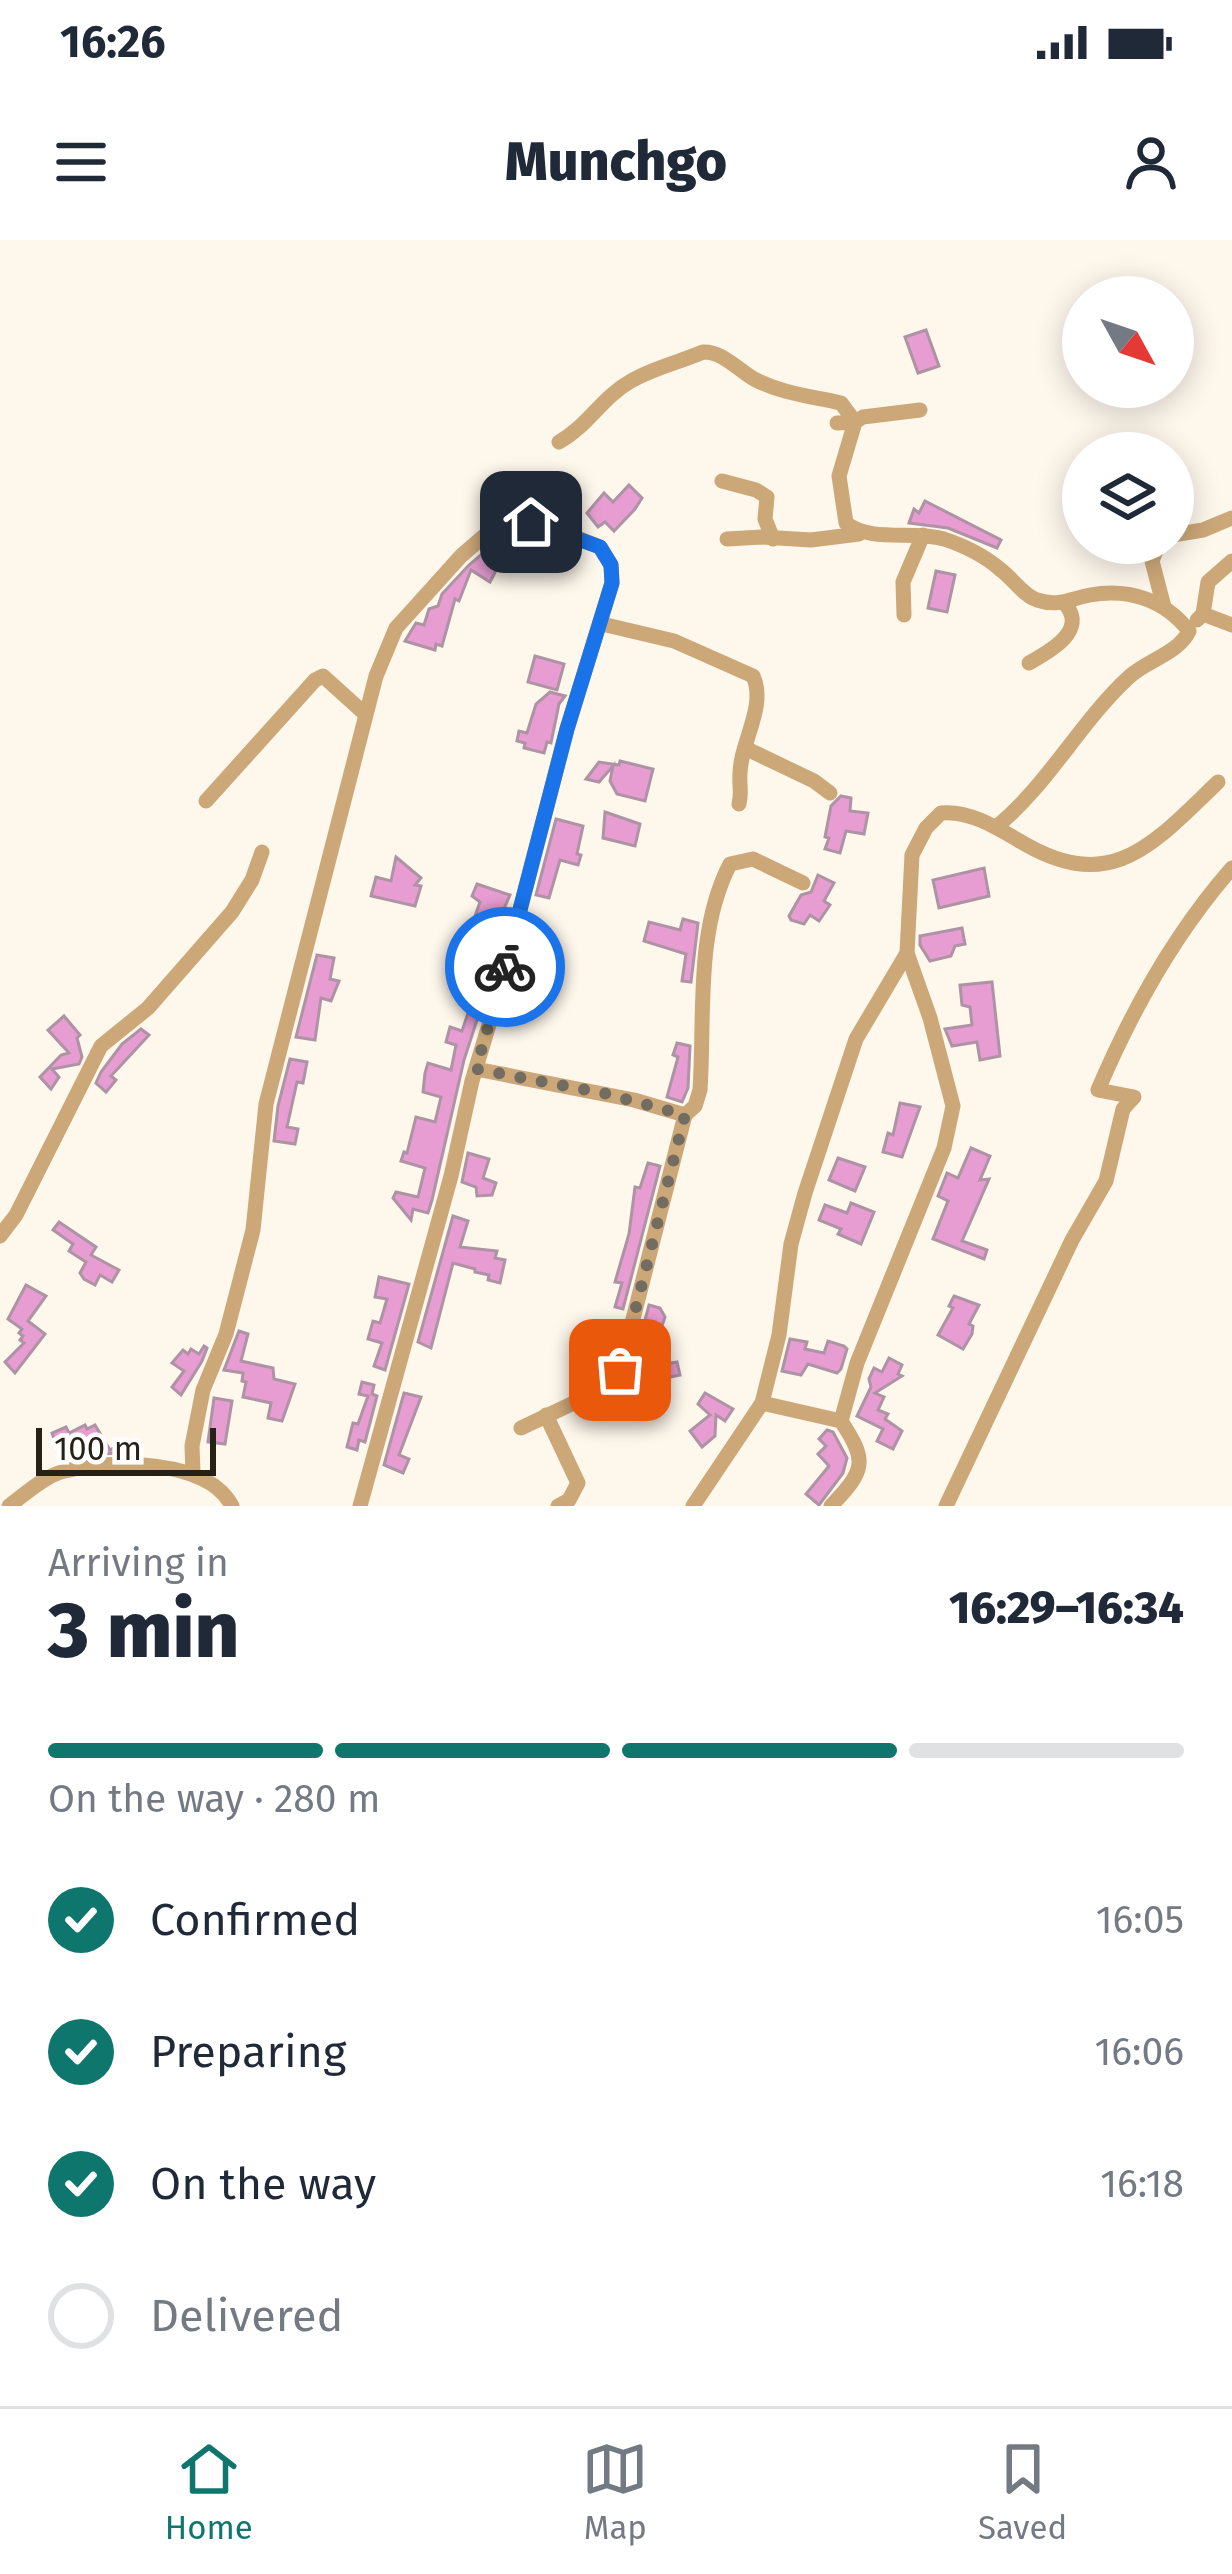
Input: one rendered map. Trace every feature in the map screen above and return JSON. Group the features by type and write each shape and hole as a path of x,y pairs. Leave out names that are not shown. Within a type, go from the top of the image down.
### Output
{"street":[{"path":"559,442 581,430 609,397 633,380 714,351 786,394 841,403 855,422"},
{"path":"837,423 920,410"},
{"path":"855,422 839,476 842,513 846,524 859,534"},
{"path":"722,481 767,497 765,519 773,539"},
{"path":"1194,532 1232,518"},
{"path":"194,1472 192,1446 203,1390 226,1334 253,1230 266,1104 356,763 364,712 396,628 484,536 521,520 604,540 613,573 360,1506"},
{"path":"904,614 903,582 923,535"},
{"path":"728,539 923,535 950,541 988,559 1029,596 1066,605 1105,594 1141,597 1164,607 1189,632"},
{"path":"996,827 1132,674 1180,645 1203,614 1208,582 1232,561"},
{"path":"1153,564 1164,607"},
{"path":"1029,663 1073,626 1066,605"},
{"path":"1203,614 1232,625"},
{"path":"602,624 674,641 753,676 758,683 757,701 740,772 740,804"},
{"path":"206,801 314,680 323,676 364,712"},
{"path":"745,748 830,793"},
{"path":"831,1506 853,1480 861,1455 841,1421 856,1363 944,1148 953,1106 907,953 910,867 926,828 941,813 954,812 1054,857 1086,866 1111,865 1165,832 1217,782"},
{"path":"0,1236 16,1215 101,1046 148,1008 232,912 262,852"},
{"path":"521,1428 582,1399 620,1370 692,1113 701,1071 704,957 730,864 753,859 803,883"},
{"path":"946,1506 1072,1240 1106,1181 1123,1109 1134,1096 1098,1090 1115,1050 1138,1000 1232,868"},
{"path":"693,1506 762,1403 805,1193 856,1039 907,953"},
{"path":"476,1069 692,1113"},
{"path":"762,1403 841,1421"},
{"path":"546,1415 578,1483 569,1500 558,1506"},
{"path":"9,1506 63,1471 121,1465 194,1472 217,1487 232,1506"}],"building":[{"path":"926,330 939,366 918,373 905,337"},
{"path":"629,485 642,498 635,509 614,531 605,522 598,527 587,513 604,493 613,502"},
{"path":"925,501 1001,540 997,548 948,528 909,523 914,509 919,513"},
{"path":"515,534 490,582 471,570 459,601 455,599 442,646 436,644 435,650 405,641 416,623 424,625 429,609 438,606 442,594 469,565"},
{"path":"936,571 955,575 947,612 928,608"},
{"path":"535,656 564,664 557,690 528,682"},
{"path":"550,692 565,696 551,743 547,742 544,753 524,748 525,743 517,741 519,731 527,733 536,704"},
{"path":"620,761 653,769 645,801 617,794 610,781 613,766 599,782 586,779 599,762 619,765"},
{"path":"841,796 851,798 850,811 868,813 864,834 846,831 840,853 825,849 829,838 825,837 831,806"},
{"path":"605,812 640,824 635,846 603,838"},
{"path":"556,819 583,826 577,854 581,855 578,865 560,860 549,898 536,895"},
{"path":"396,857 421,878 415,885 421,886 415,906 371,896 376,877 391,881"},
{"path":"984,868 989,896 939,908 933,880"},
{"path":"818,875 834,883 824,901 830,905 819,921 810,915 804,924 791,920 801,895 811,892"},
{"path":"477,884 510,895 496,927 474,919 480,902 472,896"},
{"path":"683,919 698,923 691,982 682,981 686,954 644,941 649,922 680,930"},
{"path":"962,928 965,944 955,946 951,956 930,961 920,936"},
{"path":"317,955 334,958 330,979 339,981 331,1001 321,998 315,1040 296,1037"},
{"path":"480,969 489,974 482,987 487,989 464,1060 432,1200 428,1213 413,1209 411,1220 393,1198 396,1192 418,1197 425,1168 401,1161 416,1117 435,1122 441,1097 423,1092 425,1073 428,1063 451,1070 456,1045 446,1042 450,1027 462,1031 470,1007 460,1004"},
{"path":"992,982 1000,1056 980,1060 977,1042 952,1046 945,1029 972,1025 970,1007 962,1005 960,985"},
{"path":"64,1016 80,1035 82,1057 79,1064 52,1069 59,1077 51,1089 40,1077 69,1053 48,1030"},
{"path":"141,1029 149,1035 111,1076 116,1080 106,1092 96,1083 101,1072 122,1044"},
{"path":"677,1043 690,1046 688,1088 682,1102 667,1097"},
{"path":"290,1059 307,1062 303,1083 297,1082 287,1127 298,1129 295,1144 274,1141"},
{"path":"900,1103 920,1107 902,1157 883,1152 888,1133 893,1135"},
{"path":"971,1148 990,1156 980,1180 989,1179 962,1241 987,1250 984,1259 933,1239 948,1201 938,1196 947,1173 958,1178"},
{"path":"468,1153 489,1159 483,1178 496,1183 492,1195 477,1196 476,1187 462,1182"},
{"path":"838,1158 865,1167 855,1191 829,1180"},
{"path":"648,1163 660,1166 623,1309 615,1307 622,1283 615,1282 629,1234 635,1187 640,1188"},
{"path":"851,1203 874,1212 861,1244 819,1220 825,1205 847,1213"},
{"path":"453,1216 468,1221 460,1247 497,1251 495,1258 505,1260 500,1283 453,1263 431,1348 418,1342"},
{"path":"59,1222 96,1247 91,1255 119,1270 112,1282 100,1275 95,1285 84,1279 80,1273 86,1262 69,1251 73,1244 53,1230"},
{"path":"379,1277 409,1284 385,1370 374,1366 382,1343 368,1339 373,1321 380,1323 387,1299 375,1297"},
{"path":"26,1285 46,1296 28,1321 45,1334 15,1373 5,1362 24,1343 22,1329 8,1319"},
{"path":"954,1296 979,1305 963,1349 938,1335 953,1308 949,1306"},
{"path":"649,1305 660,1308 665,1317 650,1362 677,1362 680,1375 640,1383 645,1378 630,1376"},
{"path":"239,1331 248,1334 241,1361 273,1368 274,1379 295,1384 282,1421 268,1418 271,1403 243,1397 243,1373 224,1370"},
{"path":"790,1339 807,1342 805,1349 824,1353 828,1341 844,1346 841,1369 837,1373 808,1364 801,1375 782,1371"},
{"path":"204,1346 202,1361 181,1395 172,1387 184,1371 172,1363 183,1350 199,1354"},
{"path":"889,1358 902,1365 898,1374 902,1376 875,1393 884,1397 878,1410 902,1431 893,1449 877,1441 883,1429 857,1416 874,1368 882,1372"},
{"path":"362,1382 374,1385 372,1394 377,1396 365,1442 359,1440 357,1450 347,1447 368,1396 359,1394"},
{"path":"404,1393 421,1397 399,1455 409,1459 403,1473 384,1465"},
{"path":"705,1393 733,1409 725,1421 716,1415 715,1436 702,1447 690,1431 710,1415 698,1404"},
{"path":"214,1398 232,1401 225,1444 208,1442"},
{"path":"85,1425 87,1429 95,1425 110,1450 117,1446 121,1453 83,1455 75,1442 57,1447 52,1433 66,1427 69,1433"},
{"path":"827,1430 833,1432 847,1458 843,1473 819,1505 806,1494 829,1466 818,1454 826,1446 819,1439"}],"way so far":[{"path":"505,967 476,1069 603,1093 685,1115 620,1370"}],"route":[{"path":"505,967 613,573 600,547 531,522"}]}
